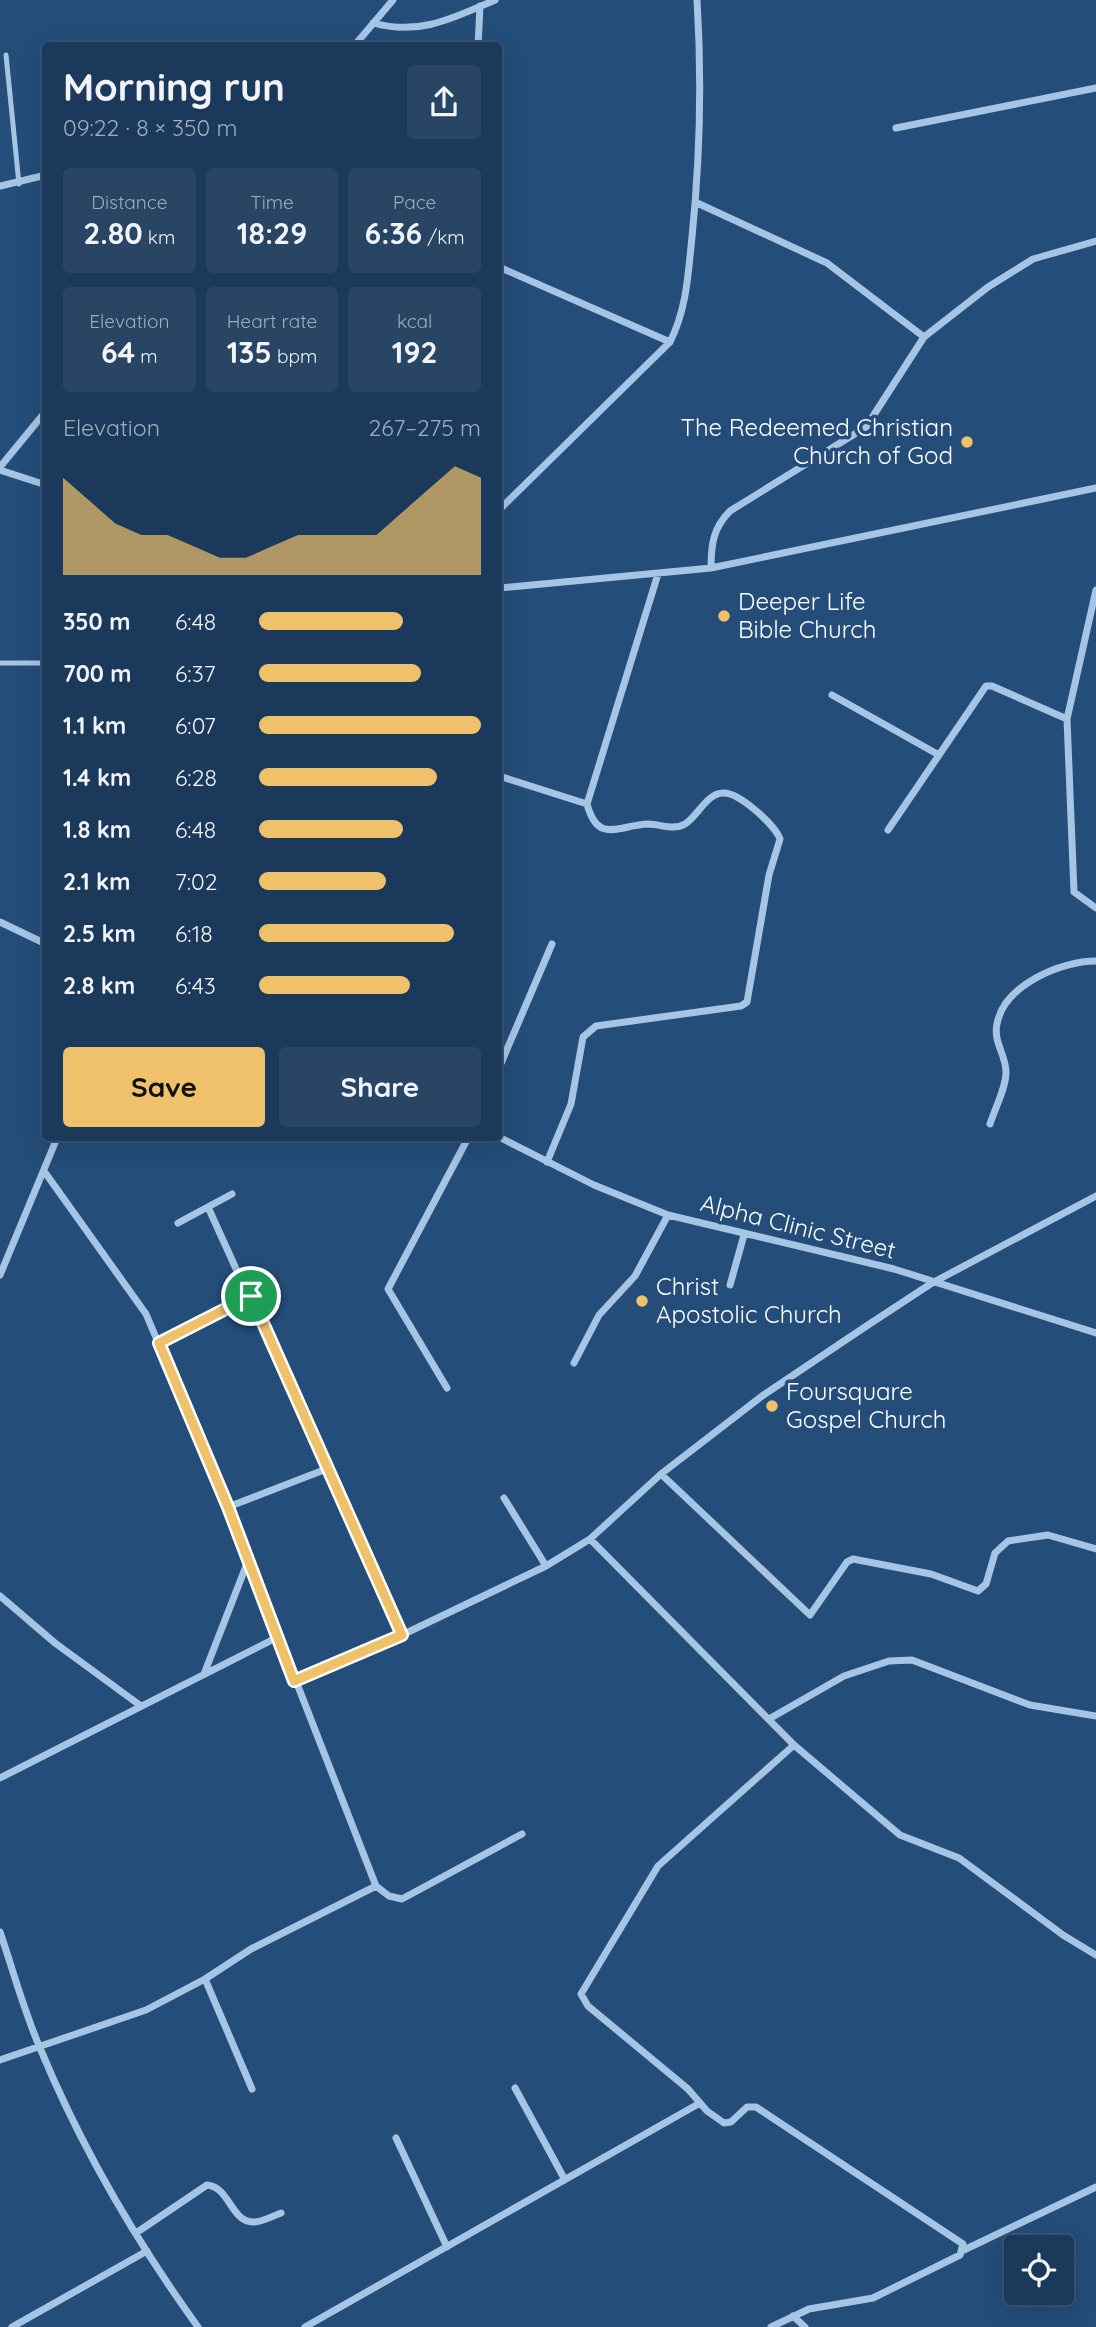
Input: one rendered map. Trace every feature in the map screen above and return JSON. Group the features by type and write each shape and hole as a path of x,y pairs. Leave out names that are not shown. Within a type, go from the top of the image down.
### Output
{"street":[{"path":"357,42 393,0"},
{"path":"373,23 390,28 420,29 441,24 495,0"},
{"path":"502,507 670,342 685,303 695,202 701,68 697,0"},
{"path":"478,42 480,6"},
{"path":"896,128 1096,88"},
{"path":"0,186 19,184 42,176"},
{"path":"695,202 827,263 924,337"},
{"path":"711,568 711,546 721,520 730,511 866,427 924,337 988,286 1033,259 1096,241"},
{"path":"502,268 670,342"},
{"path":"42,416 0,469 42,484"},
{"path":"502,588 711,568 1096,488"},
{"path":"547,1162 571,1104 583,1037 589,1030 596,1026 741,1006 747,1002 769,875 780,839 772,823 734,796 723,792 714,796 686,823 674,828 645,824 608,831 594,819 587,804 658,574"},
{"path":"1096,590 1068,719 1074,892 1096,908"},
{"path":"888,830 986,687 992,686 1068,719"},
{"path":"832,695 939,755"},
{"path":"502,777 587,804"},
{"path":"0,922 42,942"},
{"path":"502,1061 552,944"},
{"path":"990,1124 1006,1072 996,1037 1002,1011 1022,988 1054,970 1076,961 1096,961"},
{"name":"Alpha Clinic Street","path":"502,1139 623,1198 667,1215 894,1269 1096,1333"},
{"path":"0,1275 56,1141"},
{"path":"447,1388 388,1289 466,1141"},
{"path":"44,1171 146,1314 228,1507 376,1886 389,1896 402,1899 522,1835"},
{"path":"178,1223 232,1194"},
{"path":"294,1681 402,1635 546,1566 590,1539 661,1474 762,1396 932,1283 1096,1196"},
{"path":"208,1207 329,1468 402,1635"},
{"path":"574,1363 599,1315 635,1276 667,1215"},
{"path":"730,1285 744,1235"},
{"path":"159,1343 251,1296"},
{"path":"228,1507 329,1468"},
{"path":"661,1474 810,1615 847,1562 853,1559 931,1574 978,1591 986,1584 995,1553 1009,1541 1048,1535 1096,1549"},
{"path":"504,1498 546,1566"},
{"path":"590,1539 794,1745 900,1835 958,1858 1063,1935 1096,1955"},
{"path":"204,1674 248,1560"},
{"path":"0,1596 55,1643 141,1706"},
{"path":"0,1778 278,1637"},
{"path":"769,1719 844,1676 889,1661 912,1660 1030,1705 1096,1716"},
{"path":"794,1745 658,1866 581,1994 588,2006 724,2123 731,2122 747,2107 756,2107 957,2238 964,2250"},
{"path":"0,2060 146,2010 205,1979 251,1949 376,1886"},
{"path":"0,1932 39,2047 85,2145 147,2251 198,2327"},
{"path":"205,1979 252,2089"},
{"path":"515,2088 565,2180"},
{"path":"305,2327 700,2103"},
{"path":"396,2138 447,2247"},
{"path":"136,2233 207,2185 221,2190 244,2219 253,2222 281,2213"},
{"path":"771,2327 809,2309 873,2298 960,2255 964,2250 1096,2187"},
{"path":"12,2327 147,2251"},
{"path":"793,2316 804,2327"}],"lane":[{"path":"6,55 19,184"},
{"path":"0,663 42,663"}],"place":[{"name":"The Redeemed Christian Church of God","path":"967,442"},
{"name":"Deeper Life Bible Church","path":"724,616"},
{"name":"Christ Apostolic Church","path":"642,1301"},
{"name":"Foursquare Gospel Church","path":"772,1406"}],"route":[{"path":"251,1296 402,1635 294,1681 228,1507 159,1343 251,1296"}]}
